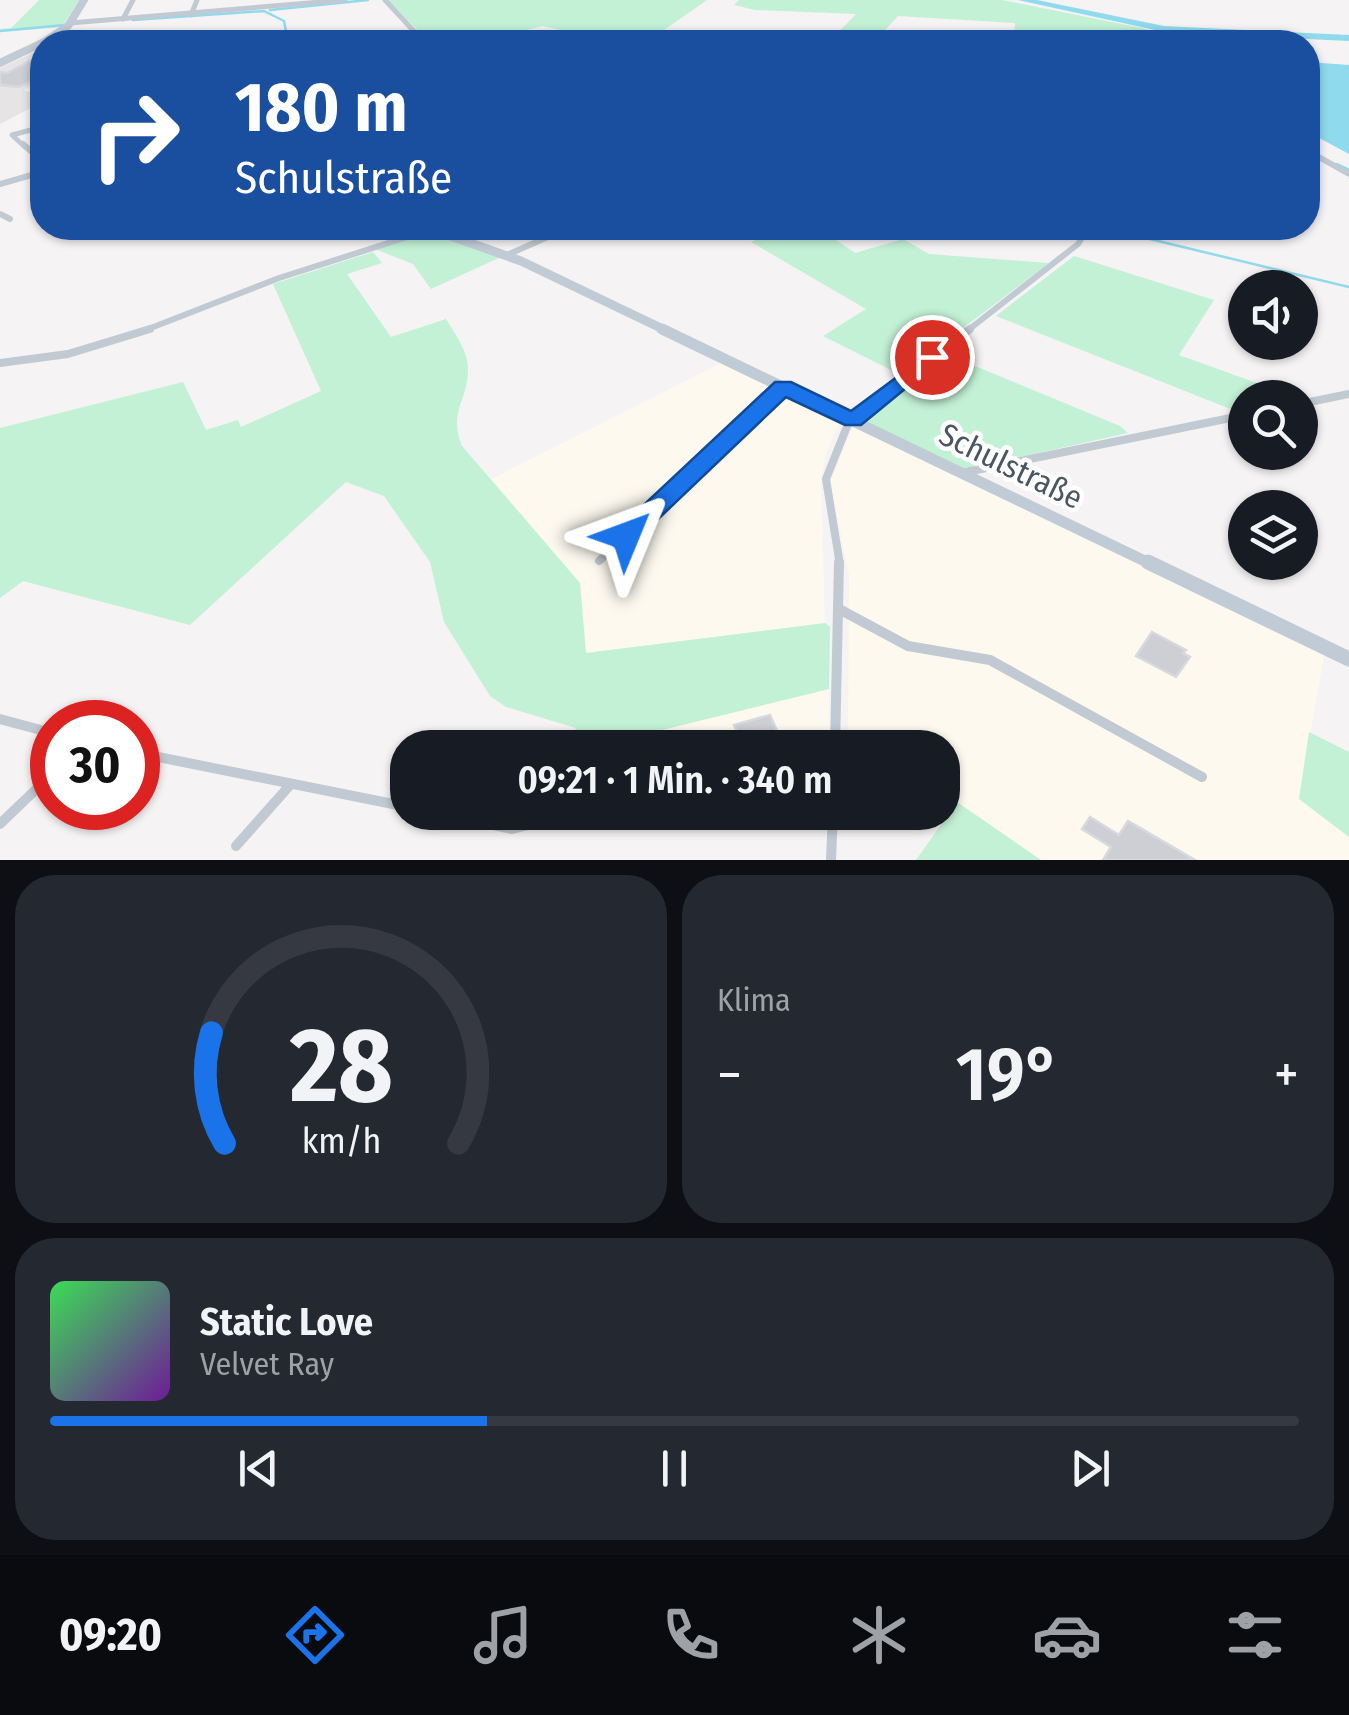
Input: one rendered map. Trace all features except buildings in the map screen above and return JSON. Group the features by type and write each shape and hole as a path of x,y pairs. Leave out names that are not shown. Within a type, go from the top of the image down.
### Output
{"street":[{"path":"61,30 84,0"},
{"path":"122,20 133,0"},
{"path":"192,15 197,0"},
{"path":"69,24 345,0"},
{"path":"384,0 413,30"},
{"path":"0,63 30,49"},
{"path":"4,134 30,130"},
{"path":"12,135 30,151"},
{"path":"1320,157 1349,174"},
{"path":"0,184 30,175"},
{"path":"0,214 10,219"},
{"path":"0,362 44,360 90,351 261,284 394,240"},
{"name":"Schulstraße","path":"464,240 507,255 1349,658"},
{"path":"507,255 541,240"},
{"path":"835,730 840,566 826,479 853,420 1080,240"},
{"path":"599,561 783,387"},
{"path":"1318,400 1349,394"},
{"path":"962,473 1228,418"},
{"path":"839,609 908,646 990,660 1202,777"},
{"path":"0,718 30,727"},
{"path":"160,757 390,803"},
{"path":"236,846 291,784"},
{"path":"0,824 30,795"},
{"path":"831,860 832,830"}],"shaded area":[{"path":"30,54 30,86 24,90 30,92 30,108 0,124 0,68"},
{"path":"721,363 840,420 821,479 825,623 586,653 580,583 491,479"},
{"path":"854,425 1325,651 1299,798 1349,837 1349,860 1041,860 960,805 960,730 848,730 849,575 830,482"},
{"path":"829,689 830,730 661,730"}],"green space":[{"path":"39,0 79,0 62,27 0,32 11,28"},
{"path":"388,0 707,0 664,30 560,30 543,26 526,30 417,30"},
{"path":"739,0 1002,0 1148,30 1015,30 1015,23 898,16 885,30 841,30 856,14 755,10 734,5"},
{"path":"404,240 456,240 501,257 431,289 413,264 375,249"},
{"path":"836,240 855,253 905,240 929,254 1049,263 901,375 823,336 866,309 751,242"},
{"path":"373,252 382,263 347,274 391,337 446,319 466,356 468,369 457,424 462,446 580,583 586,653 825,623 830,627 829,689 662,730 575,730 506,707 490,696 444,622 430,562 384,496 346,482 190,625 23,581 0,598 0,428 183,382 206,430 238,420 241,427 321,391 273,284"},
{"path":"1074,256 1214,300 1179,355 1249,380 1228,380 1228,408 996,316"},
{"path":"946,354 1120,426 1128,433 966,469 859,420"},
{"path":"1309,732 1349,752 1349,837 1299,799"},
{"path":"960,804 1041,860 916,860 937,830 960,830"}],"water":[{"path":"1320,63 1349,65 1349,154 1320,138"}],"waterway":[{"path":"270,10 368,0"},
{"path":"1023,0 1185,30"},
{"path":"133,20 264,11 284,21 286,30"},
{"path":"0,31 65,25"},
{"path":"1320,37 1349,38"},
{"path":"1337,164 1349,170"},
{"path":"1154,240 1349,287"}],"route":[{"path":"626,536 783,387 853,420 932,357"}]}
